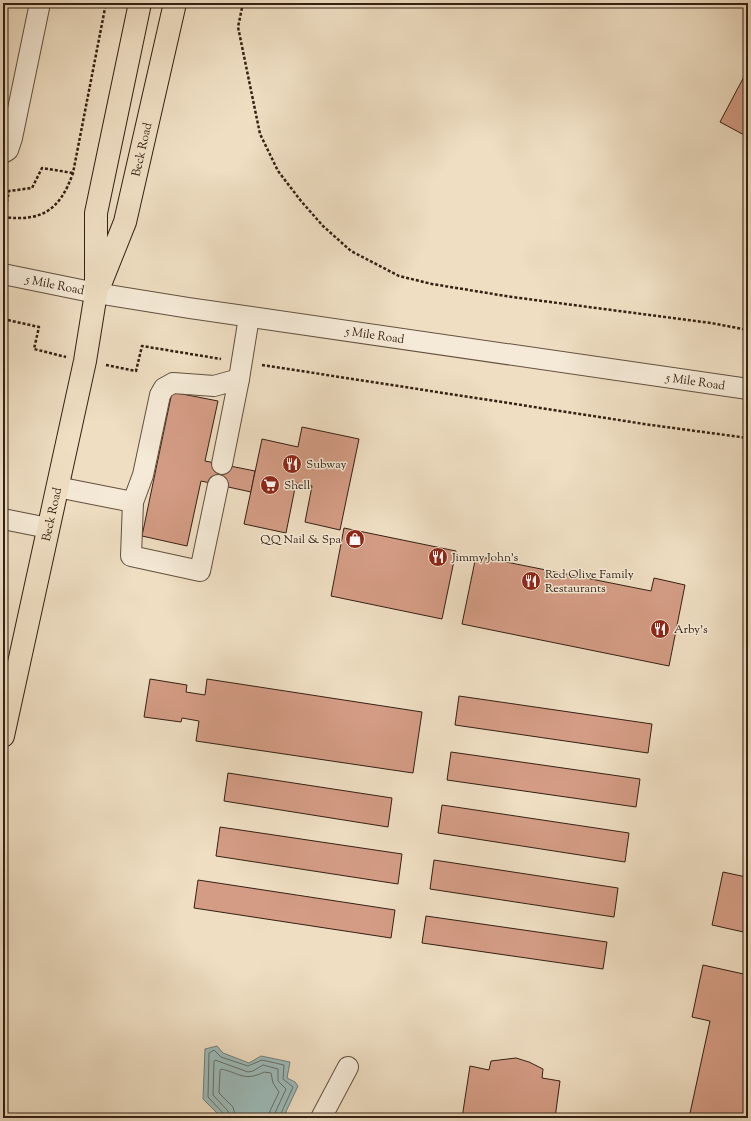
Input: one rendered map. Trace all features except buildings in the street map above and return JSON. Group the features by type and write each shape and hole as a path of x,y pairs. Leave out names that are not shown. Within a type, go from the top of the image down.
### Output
{"main road":[{"name":"Beck Road","path":"3,736 56,487 85,361 96,293 96,213 140,3"},
{"name":"Beck Road","path":"96,293 125,222 175,3"}],"street":[{"path":"3,153 8,150 12,138 40,3"},
{"name":"5 Mile Road","path":"3,274 96,293 249,317 748,389"},
{"path":"222,464 241,370 249,317"},
{"path":"218,485 200,571 131,556 133,502 143,475 160,395 164,388 173,383 214,386 241,370"},
{"path":"56,487 133,502"},
{"path":"3,519 48,528"},
{"path":"320,1118 348,1068"}],"path":[{"path":"72,173 42,168 32,188 9,191 4,217 24,219 41,214 53,207 68,188 72,173 106,3"},
{"path":"243,3 238,27 260,134 278,170 301,201 323,226 351,251 399,276 432,284 512,297 711,323 748,330"},
{"path":"3,319 39,327 34,349 136,371 142,346 241,370 748,438"}],"water":[{"path":"217,1046 223,1053 249,1063 261,1056 290,1062 287,1078 295,1082 298,1086 283,1118 222,1118 203,1099 205,1049"}],"place":[{"name":"Subway","path":"292,464"},
{"name":"Shell","path":"270,485"},
{"name":"QQ Nail & Spa","path":"355,539"},
{"name":"Jimmy John's","path":"438,557"},
{"name":"Red Olive Family Restaurants","path":"531,581"},
{"name":"Arby's","path":"660,629"}]}
